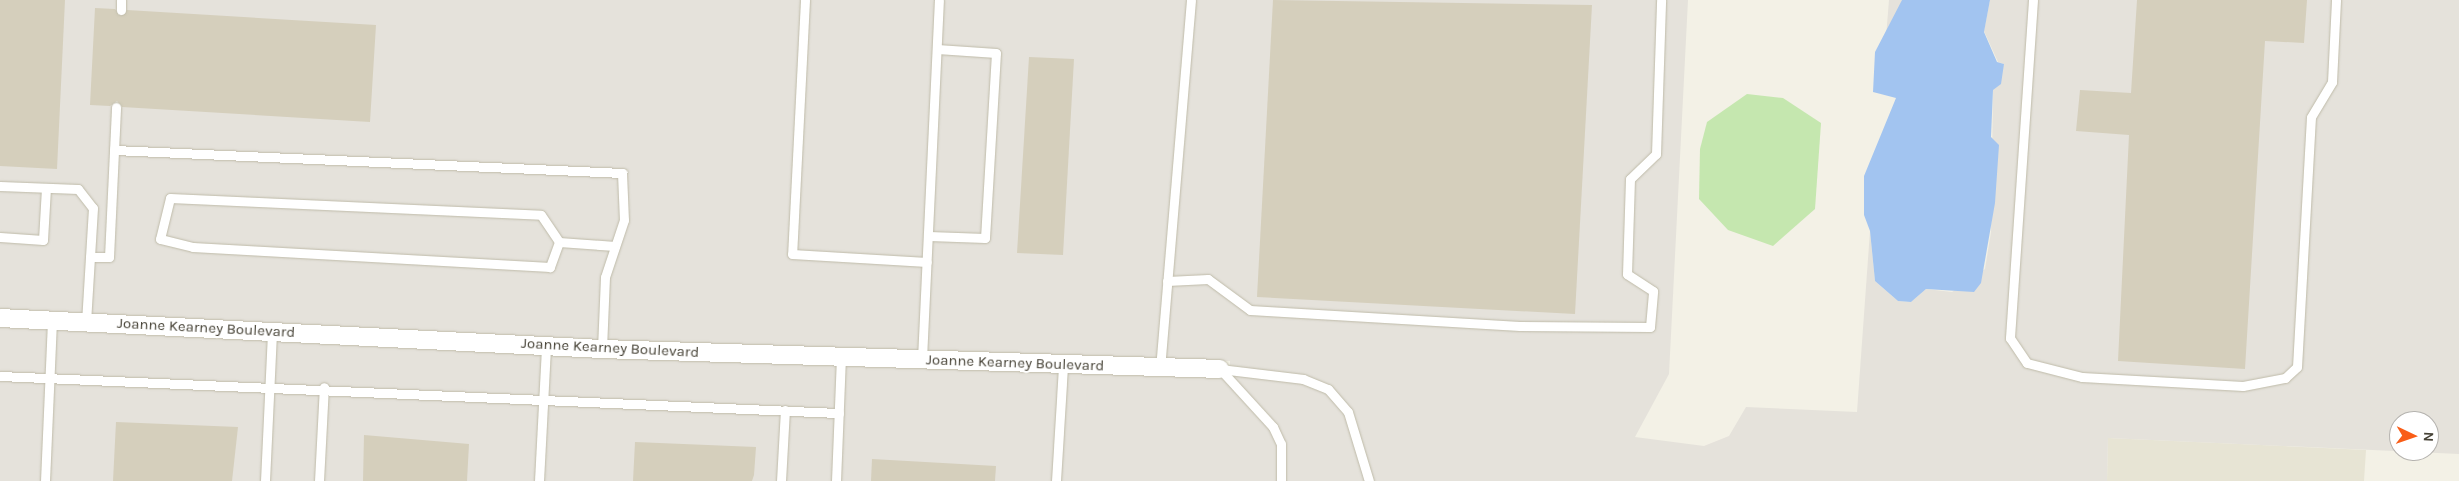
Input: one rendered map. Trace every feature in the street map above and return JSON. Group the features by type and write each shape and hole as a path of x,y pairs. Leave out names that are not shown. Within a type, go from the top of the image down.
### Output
{"street":[{"name":"Joanne Kearney Boulevard","path":"0,318 272,330 602,349 1220,370"}],"lane":[{"path":"805,0 792,254 927,262"},
{"path":"922,359 939,0"},
{"path":"1160,369 1191,0"},
{"path":"1167,282 1208,279 1250,310 1520,326 1650,327 1653,291 1627,274 1630,179 1656,154 1661,0"},
{"path":"2032,0 2010,338 2027,363 2082,378 2243,386 2284,378 2297,367 2311,117 2332,82 2336,0"},
{"path":"929,236 985,238 996,53 937,49"},
{"path":"90,257 109,257 116,107"},
{"path":"114,150 622,173 624,220 605,277 602,349"},
{"path":"0,186 78,189 93,208 86,322"},
{"path":"0,237 43,240 46,188"},
{"path":"170,198 541,215 559,242 550,267 193,248 160,239 170,198"},
{"path":"559,242 616,246"},
{"path":"45,481 52,321"},
{"path":"265,481 272,330"},
{"path":"539,481 546,346"},
{"path":"836,481 841,356"},
{"path":"1056,481 1062,366"},
{"path":"1220,370 1273,427 1281,444 1281,481"},
{"path":"1220,370 1303,379 1328,389 1348,412 1369,481"},
{"path":"0,376 49,376 324,387 839,413"},
{"path":"319,481 324,387"},
{"path":"781,481 785,410"}],"shaded area":[{"path":"0,0 1688,0 1669,374 1635,437 1704,446 1729,436 1746,407 1857,412 1870,231 1875,281 1898,301 1911,302 1926,289 1952,292 1985,269 1991,232 1993,89 2004,64 1998,62 1984,31 1990,0 2459,0 2459,454 2439,453 2439,411 2389,411 2389,451 2108,438 2107,481 0,481 0,327 602,358 1230,378 1230,361 603,340 0,309"},
{"path":"1889,0 1902,0 1886,37"},
{"path":"2108,438 2366,450 2364,481 2107,481"}],"green space":[{"path":"1747,94 1783,98 1821,123 1815,209 1773,246 1728,230 1699,199 1700,149 1707,122"}],"water":[{"path":"1902,0 1990,0 1984,32 1997,62 2004,64 2001,84 1993,90 1991,137 1999,145 1995,203 1981,283 1974,292 1926,289 1911,302 1898,301 1875,281 1870,231 1864,215 1864,176 1896,98 1873,92 1875,52"}],"building":[{"path":"0,0 65,0 57,169 0,166"},
{"path":"1273,0 1592,5 1575,314 1257,297"},
{"path":"2137,0 2307,0 2304,43 2265,41 2245,369 2118,361 2129,135 2076,131 2080,90 2131,93"},
{"path":"95,8 115,9 121,16 127,10 376,25 370,122 122,107 117,101 110,106 90,105"},
{"path":"1029,57 1074,59 1063,255 1017,253"},
{"path":"116,422 238,427 232,481 113,481"},
{"path":"364,435 469,444 467,481 363,481"},
{"path":"635,442 756,447 754,475 752,481 633,481"},
{"path":"872,459 996,466 995,481 871,481"}]}
